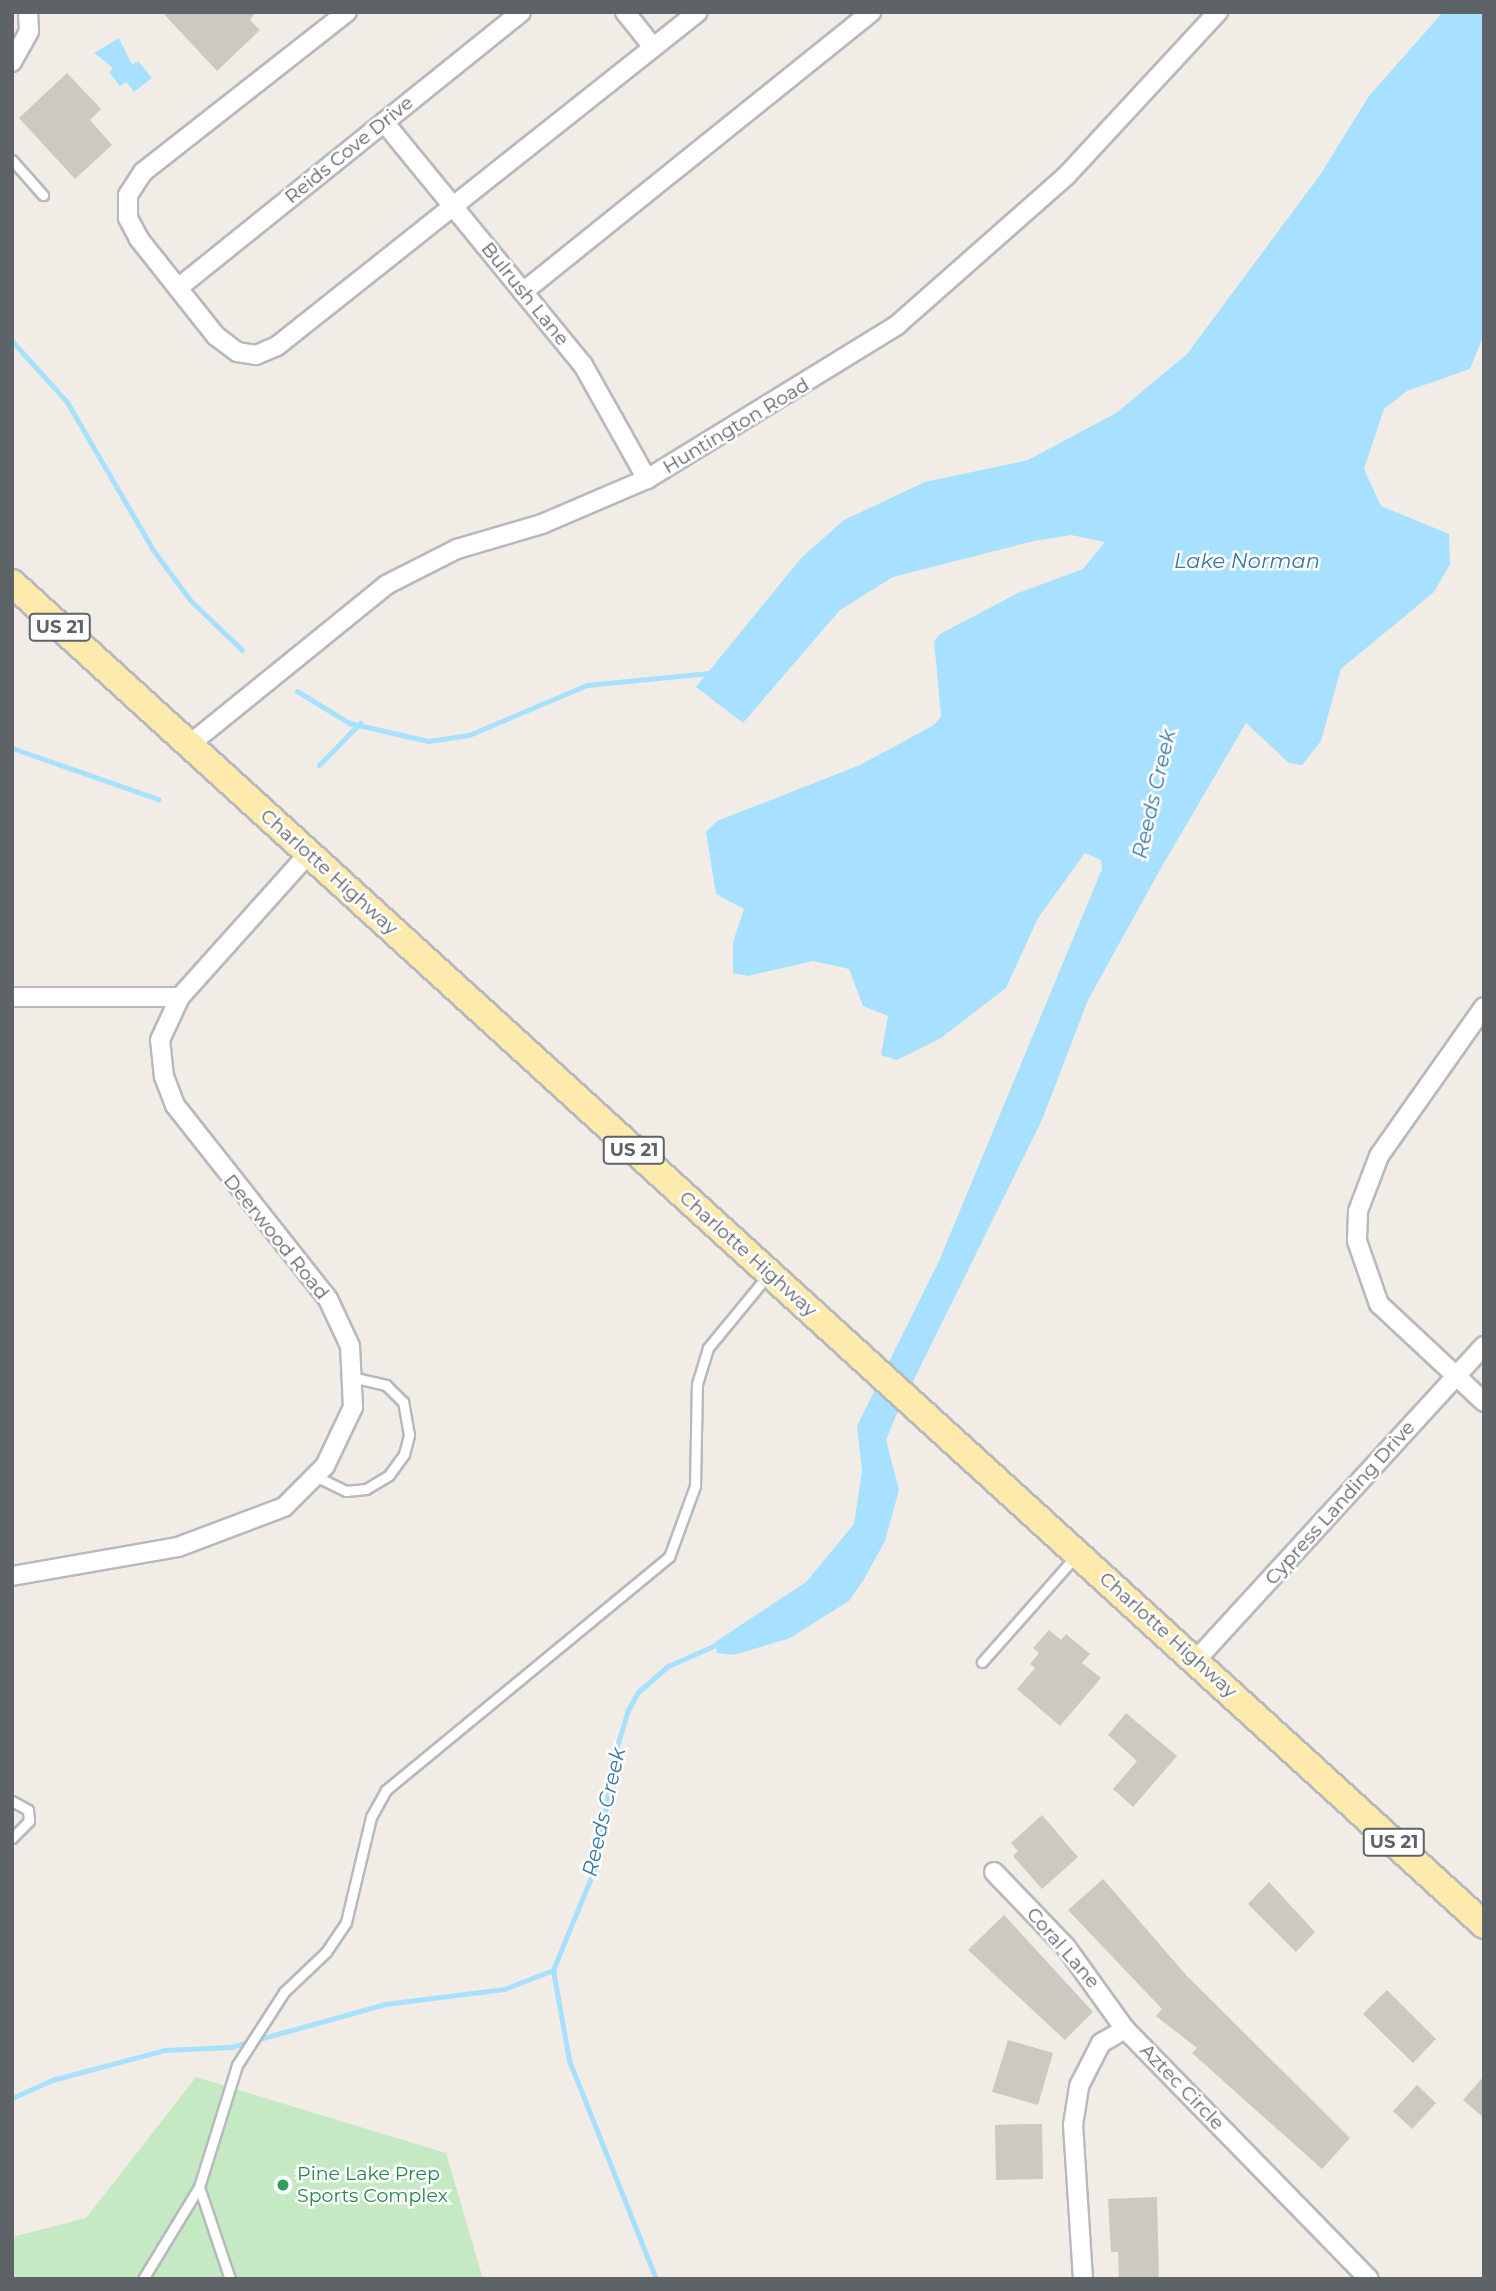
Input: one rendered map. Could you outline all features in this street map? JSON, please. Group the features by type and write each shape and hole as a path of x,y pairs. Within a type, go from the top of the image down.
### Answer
{"main road":[{"name":"Charlotte Highway","path":"12,583 1484,1925"}],"street":[{"path":"12,62 29,31 28,12"},
{"path":"347,12 144,172 128,195 128,219 139,239 216,336 237,352 256,355 276,346 698,12"},
{"name":"Reids Cove Drive","path":"178,288 522,12"},
{"path":"625,12 653,47"},
{"path":"523,292 871,12"},
{"name":"Huntington Road","path":"190,744 386,584 457,549 542,524 647,479 897,325 1066,176 1218,12"},
{"name":"Bulrush Lane","path":"384,122 583,365 647,479"},
{"name":"Deerwood Road","path":"12,1576 178,1547 284,1507 315,1476 354,1406 350,1346 328,1299 176,1105 164,1077 160,1040 180,997 309,853"},
{"path":"12,996 180,997"},
{"path":"1484,1007 1379,1156 1358,1211 1363,1271 1379,1304 1484,1402"},
{"name":"Cypress Landing Drive","path":"1196,1660 1484,1346"},
{"name":"Coral Lane","path":"994,1872 1066,1947 1125,2029"},
{"name":"Aztec Circle","path":"1083,2279 1073,2125 1079,2086 1101,2043 1125,2029 1369,2279"}],"lane":[{"path":"12,160 43,195"},
{"path":"143,2279 199,2187 237,2065 284,1992 326,1952 346,1922 371,1817 386,1790 669,1557 695,1486 697,1384 708,1348 769,1273"},
{"path":"315,1476 346,1491 366,1489 389,1475 404,1454 410,1435 402,1402 386,1385 352,1377"},
{"path":"982,1662 1078,1553"},
{"path":"12,1801 28,1810 29,1821 12,1838"},
{"path":"199,2187 230,2279"}],"green space":[{"name":"Pine Lake Prep Sports Complex","path":"196,2077 446,2153 483,2279 12,2279 12,2237 86,2218"}],"water":[{"name":"Lake Norman","path":"1443,12 1484,12 1484,334 1470,369 1407,391 1384,409 1364,469 1381,506 1449,534 1450,564 1434,592 1341,669 1321,741 1302,765 1289,763 1246,723 1161,868 1088,1000 1042,1120 895,1418 886,1440 899,1490 885,1541 864,1579 849,1601 790,1638 734,1655 717,1653 715,1642 806,1582 854,1524 862,1471 857,1426 939,1261 1102,869 1101,860 1085,853 1038,918 1006,988 941,1038 897,1060 881,1055 888,1016 863,1006 849,969 813,961 748,976 733,973 733,942 744,909 716,894 706,832 717,821 860,765 934,725 941,716 934,641 940,634 1018,593 1083,569 1105,542 1071,535 1034,541 893,577 840,610 743,723 696,687 802,557 844,520 925,482 1028,460 1116,413 1187,354 1320,175 1369,96"},
{"path":"119,38 132,65 138,61 152,78 134,92 126,82 120,86 109,72 113,68 94,53"}],"building":[{"path":"162,12 255,12 250,20 260,30 217,71"},
{"path":"67,73 101,109 90,120 112,145 75,179 19,118"},
{"path":"1049,1630 1061,1640 1066,1634 1090,1654 1082,1663 1101,1678 1060,1726 1017,1689 1035,1668 1030,1664 1039,1653 1033,1648"},
{"path":"1126,1713 1177,1756 1133,1807 1113,1789 1137,1761 1108,1735"},
{"path":"1042,1815 1078,1857 1042,1889 1013,1856 1018,1851 1011,1843"},
{"path":"1103,1879 1187,1976 1350,2138 1322,2169 1192,2053 1197,2048 1156,2016 1162,2009 1068,1910"},
{"path":"1269,1882 1315,1932 1296,1952 1248,1904"},
{"path":"1004,1915 1093,2012 1065,2040 968,1950"},
{"path":"1387,1990 1436,2039 1413,2063 1363,2014"},
{"path":"1008,2040 1053,2053 1038,2105 992,2092"},
{"path":"1484,2076 1484,2118 1463,2100"},
{"path":"1417,2085 1436,2103 1412,2129 1393,2111"},
{"path":"1042,2124 1043,2179 996,2180 995,2125"},
{"path":"1157,2197 1159,2279 1119,2279 1118,2252 1111,2252 1108,2199"}],"waterway":[{"path":"12,341 67,402 153,550 190,600 242,650"},
{"path":"297,691 349,723 428,741 469,735 587,685 709,673"},
{"path":"319,765 360,723"},
{"path":"12,748 158,799"},
{"name":"Reeds Creek","path":"656,2279 569,2060 553,1970 596,1865 614,1756 628,1710 638,1692 668,1666 718,1644"},
{"path":"12,2098 52,2080 165,2050 231,2047 385,2004 504,1989 553,1970"}],"place":[{"name":"Pine Lake Prep Sports Complex","path":"283,2185"}]}
